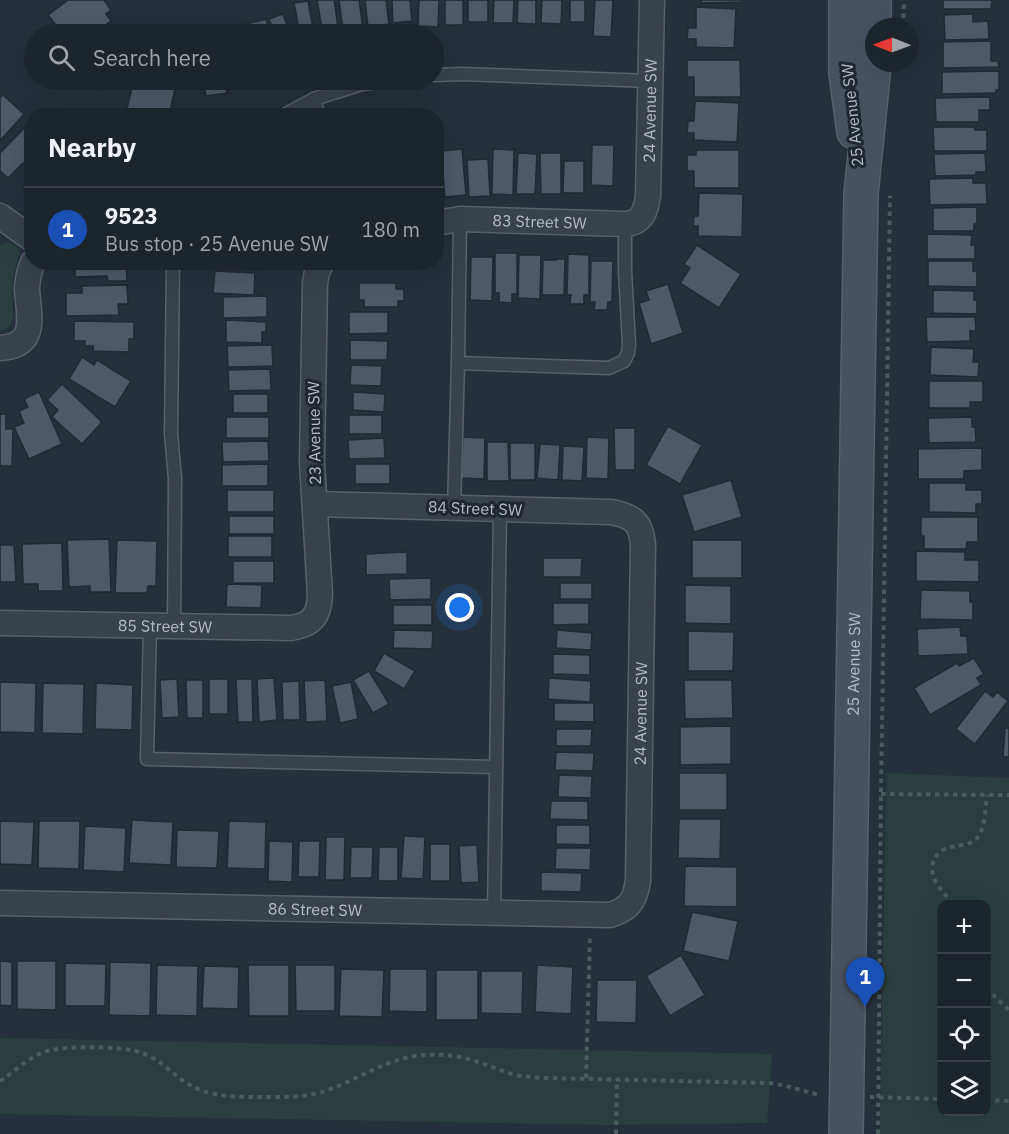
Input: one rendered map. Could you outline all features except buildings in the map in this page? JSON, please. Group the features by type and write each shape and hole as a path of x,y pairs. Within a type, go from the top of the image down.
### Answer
{"main road":[{"name":"25 Avenue SW","path":"846,0 846,73 876,192"},
{"path":"874,0 874,18"},
{"name":"25 Avenue SW","path":"846,1134 876,192 874,72"}],"street":[{"name":"24 Avenue SW","path":"632,222 644,214 648,196 652,0"},
{"path":"0,216 24,233"},
{"name":"83 Street SW","path":"444,222 460,219 632,222"},
{"path":"0,348 18,344 29,330 27,289 30,270"},
{"name":"23 Avenue SW","path":"318,270 315,283 312,438 320,605"},
{"name":"84 Street SW","path":"315,504 610,512 627,515 634,520"},
{"name":"24 Avenue SW","path":"628,905 634,900 638,881 643,545 642,535 634,520"},
{"name":"85 Street SW","path":"0,623 291,628 303,627 311,621 320,605"},
{"name":"86 Street SW","path":"0,903 610,915 628,905"}],"lane":[{"path":"444,75 650,81"},
{"path":"297,108 314,99 343,90"},
{"path":"314,99 317,108"},
{"path":"454,508 460,219"},
{"path":"458,363 609,368 624,361 629,345 625,270 632,222"},
{"path":"173,270 171,434 175,478 174,626"},
{"path":"494,912 500,509"},
{"path":"150,626 147,759 496,767"}],"path":[{"path":"903,18 904,0"},
{"path":"876,192 881,794 878,1134"},
{"path":"881,794 1009,795"},
{"path":"950,900 935,881 933,861 942,850 975,840 982,828 987,795"},
{"path":"586,1078 590,931"},
{"path":"991,992 1009,1010"},
{"path":"0,1081 37,1055 75,1047 126,1049 141,1052 155,1059 185,1083 199,1090 232,1096 310,1095 399,1059 427,1054 456,1056 515,1075 776,1083 811,1093 828,1095"},
{"path":"616,1134 617,1079"},
{"path":"869,1097 937,1099"},
{"path":"991,1100 1009,1101"}],"shaded area":[{"path":"5,242 14,245 20,251 12,280 13,319 8,328 0,331 0,247"},
{"path":"886,773 1009,778 1009,1134 880,1134"},
{"path":"0,1038 772,1054 767,1123 606,1125 0,1114"}],"place":[{"name":"9523","path":"865,1007"}]}
